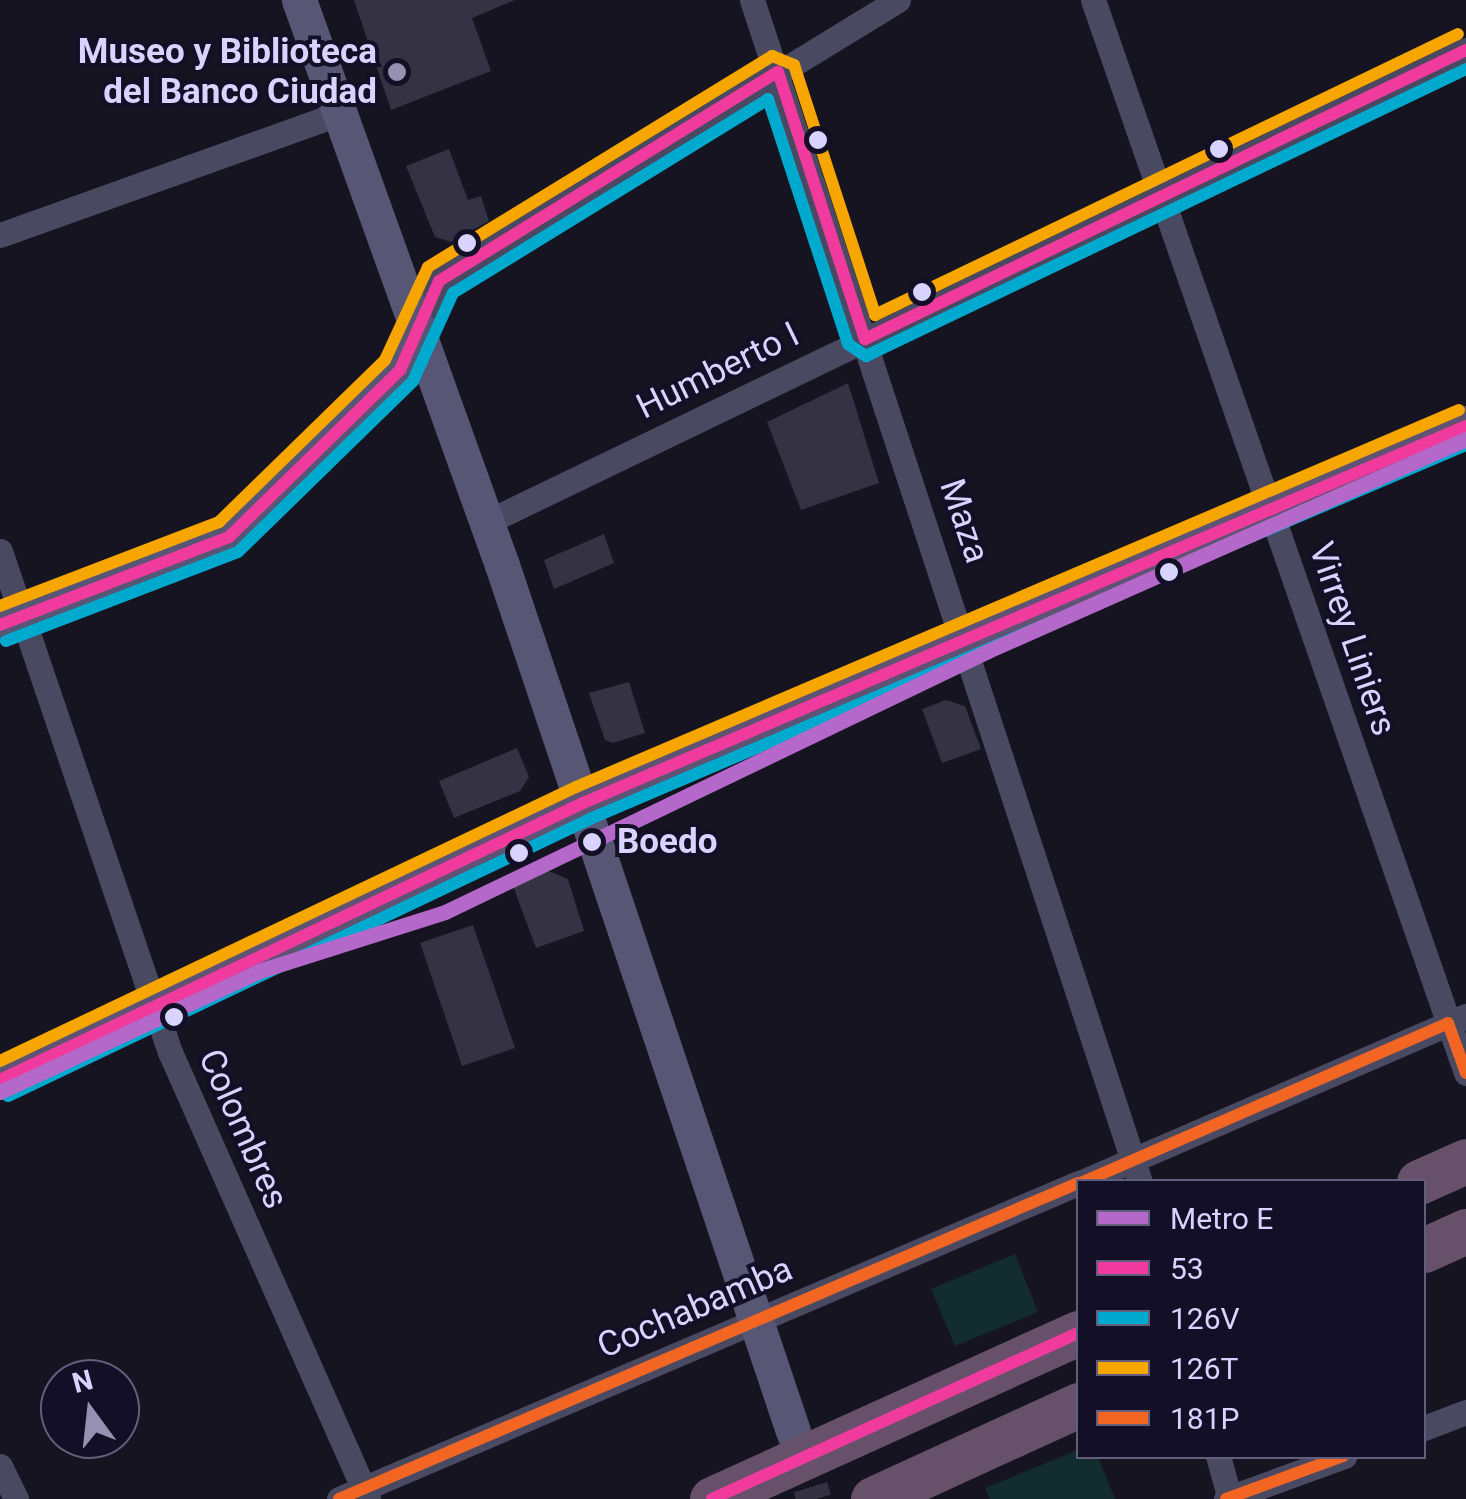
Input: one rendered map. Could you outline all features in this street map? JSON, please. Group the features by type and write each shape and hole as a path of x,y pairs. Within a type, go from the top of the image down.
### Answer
{"highway":[{"path":"1426,1179 1466,1161"},
{"path":"1426,1249 1466,1232"},
{"path":"712,1499 1076,1334"},
{"path":"873,1499 1076,1406"}],"main road":[{"path":"299,0 487,522 793,1431"},
{"path":"11,621 229,538 400,370 418,328"},
{"path":"0,1080 583,803 1466,426"}],"street":[{"name":"Maza","path":"752,0 968,640 1137,1171"},
{"path":"418,328 439,281 898,0"},
{"name":"Virrey Liniers","path":"1093,0 1271,510 1457,1020 1466,1074"},
{"name":"Humberto I","path":"487,522 1466,50"},
{"path":"0,236 340,113"},
{"name":"Colombres","path":"0,550 11,621 154,1006 366,1494"},
{"name":"Cochabamba","path":"1096,1179 1137,1171 1457,1020"},
{"name":"Cochabamba","path":"339,1499 366,1494 758,1318 1076,1184"},
{"path":"1426,1427 1466,1412"},
{"path":"1219,1459 1229,1499 1336,1459"},
{"path":"0,1466 16,1499"}],"green space":[{"path":"1015,1254 1038,1312 955,1346 931,1289"},
{"path":"1076,1451 1076,1459 1099,1459 1115,1499 990,1499 985,1488"}],"building":[{"path":"354,0 515,0 472,18 491,71 391,110"},
{"path":"449,149 468,200 481,196 489,221 451,242 435,237 406,166"},
{"path":"848,383 879,483 801,510 767,422"},
{"path":"604,534 614,563 554,589 544,560"},
{"path":"629,682 645,733 613,743 605,740 589,693"},
{"path":"946,700 965,706 981,749 942,763 922,709"},
{"path":"517,748 529,777 520,791 454,818 439,781"},
{"path":"546,870 568,879 584,931 536,948 513,886"},
{"path":"473,925 515,1048 462,1066 420,943"}],"tunnel":[{"path":"795,1436 814,1499"}],"metro line":[{"name":"E","path":"0,1092 259,971 445,912 988,651 1466,439"}],"transit line":[{"name":"126T","path":"0,606 219,522 385,360 428,267 772,56 794,65 875,315 1458,34"},
{"name":"53","path":"0,625 229,537 400,370 439,281 778,72 865,339 1466,50"},
{"name":"126V","path":"6,641 238,552 413,381 453,293 768,99 848,344 866,356 1466,69"},
{"name":"126T","path":"0,1061 576,787 1459,410"},
{"name":"53","path":"0,1080 583,803 1466,426"},
{"name":"126V","path":"8,1096 590,819 1466,445"},
{"name":"181P","path":"1090,1179 1448,1023 1466,1073"},
{"name":"181P","path":"339,1499 1076,1184"},
{"name":"53","path":"712,1499 1076,1334"},
{"name":"181P","path":"1226,1499 1335,1459"}],"place":[{"name":"Museo y Biblioteca del Banco Ciudad","path":"397,72"},
{"name":"Boedo","path":"592,842"}]}
